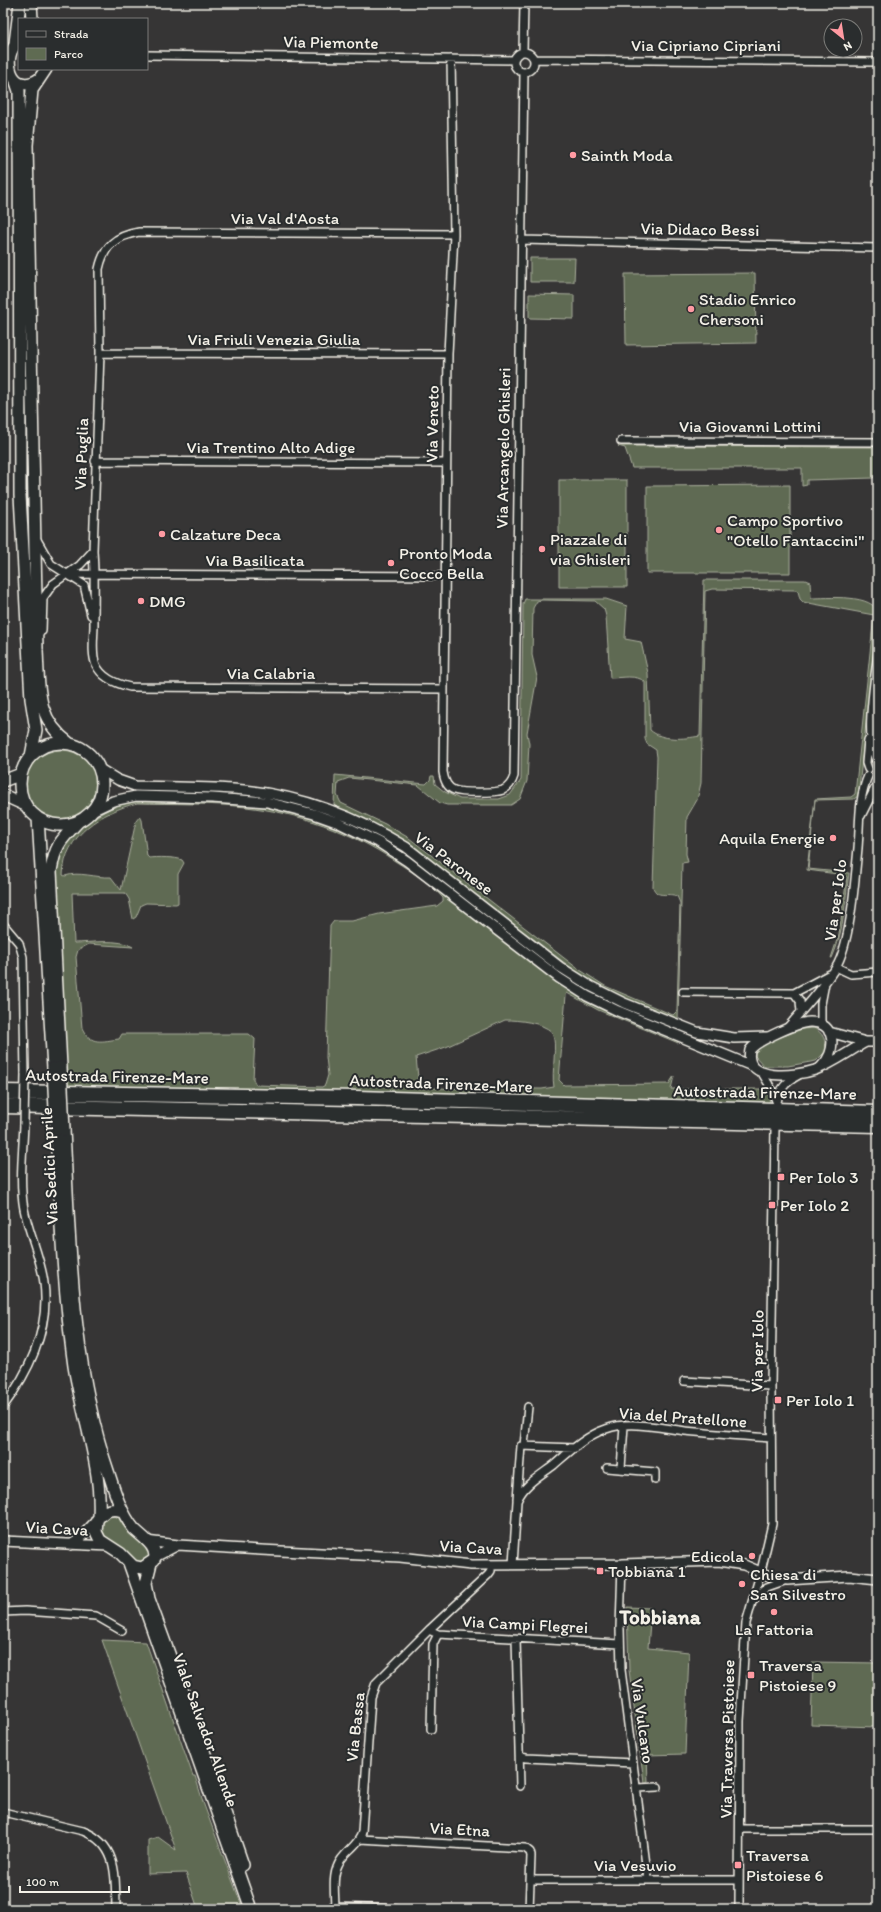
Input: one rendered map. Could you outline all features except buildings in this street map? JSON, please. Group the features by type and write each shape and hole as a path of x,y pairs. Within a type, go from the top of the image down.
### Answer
{"highway":[{"name":"Autostrada Firenze-Mare","path":"3,1092 357,1098 878,1113"},
{"name":"Autostrada Firenze-Mare","path":"3,1106 878,1125"}],"main road":[{"path":"19,18 20,3"},
{"path":"31,3 32,18"},
{"path":"18,30 17,43 4,53 3,65 7,74 16,82 26,84 45,72"},
{"path":"45,72 32,90 27,145 37,650 42,707 50,724 58,735 70,744 88,753 100,769"},
{"path":"16,82 19,92 20,184 20,495 31,699 36,730 31,756 21,774 20,786 25,805"},
{"path":"31,756 45,746 54,743 70,744"},
{"name":"Via Sedici Aprile","path":"100,769 103,782 101,795 92,811 78,822 59,843 53,857 51,871 60,1130 62,1250 68,1321 76,1376 98,1479 98,1536 100,1540 120,1553 129,1563"},
{"path":"3,781 21,774"},
{"path":"3,795 25,805"},
{"name":"Via Sedici Aprile","path":"25,805 38,818 50,824 58,826 78,822"},
{"name":"Via Sedici Aprile","path":"38,818 57,1067"},
{"name":"Via Sedici Aprile","path":"60,1130 78,1332 94,1424 122,1511 135,1529 152,1547 153,1560"},
{"path":"98,1519 110,1510 115,1509 122,1511"},
{"path":"129,1563 139,1569 153,1560"},
{"name":"Viale Salvador Allende","path":"153,1560 146,1583 149,1600 195,1725 259,1909"},
{"name":"Viale Salvador Allende","path":"129,1563 251,1909"}],"street":[{"path":"524,3 524,51"},
{"path":"524,51 530,53 534,59 532,68 524,72 516,68 514,60 517,54 524,51"},
{"name":"Via Piemonte","path":"148,55 514,60"},
{"name":"Via Veneto","path":"450,787 444,779 443,772 443,689 448,354 454,234 451,59"},
{"name":"Via Cipriano Cipriani","path":"534,59 878,62"},
{"name":"Via Arcangelo Ghisleri","path":"450,787 461,791 499,791 510,786 514,776 524,72"},
{"name":"Via Val d'Aosta","path":"116,240 126,235 139,232 454,234"},
{"name":"Via Puglia","path":"102,674 96,664 94,650 95,575 93,552 95,461 100,353 99,269 107,248 116,240"},
{"name":"Via Didaco Bessi","path":"521,240 878,248"},
{"name":"Via Friuli Venezia Giulia","path":"100,353 448,354"},
{"name":"Via Giovanni Lottini","path":"621,441 878,442"},
{"name":"Via Trentino Alto Adige","path":"95,461 446,463"},
{"path":"34,532 51,564 84,585 94,625"},
{"path":"37,650 42,637 43,598 52,584 80,564 93,552"},
{"name":"Via Basilicata","path":"65,574 445,576"},
{"name":"Via per Iolo","path":"878,652 871,726 871,748 878,765"},
{"name":"Via Calabria","path":"102,674 118,685 130,687 443,689"},
{"name":"Via per Iolo","path":"786,1030 825,983 835,969 841,956 846,938 861,816 860,805 868,773 866,763 867,744 871,726"},
{"path":"878,765 872,766 868,773 871,780 878,781"},
{"name":"Via Paronese","path":"100,769 118,780 136,786 253,791 294,798 343,814 406,847 560,967 590,986 624,1004 697,1032 734,1038 767,1037"},
{"name":"Via per Iolo","path":"861,816 878,781"},
{"name":"Via Paronese","path":"92,811 113,801 136,796 212,798 268,802 314,814 339,823 378,842 407,860 559,978 587,996 618,1011 752,1066 762,1073"},
{"path":"3,924 19,943 24,957 25,1074 22,1177 23,1200 44,1283 44,1301 38,1342 16,1391 3,1407"},
{"path":"683,992 794,993 828,975 835,969 851,974 878,972"},
{"name":"Via per Iolo","path":"821,1025 821,1004 825,983"},
{"path":"794,993 800,1001 801,1012"},
{"path":"752,1066 749,1061 750,1050 756,1043 767,1037 809,1022 821,1025 829,1032 832,1039 832,1052 830,1058 821,1067"},
{"path":"829,1032 866,1042 878,1042"},
{"path":"762,1073 780,1074 804,1072 821,1067 866,1042"},
{"path":"762,1073 777,1102 778,1094 785,1084 804,1072"},
{"name":"Via per Iolo","path":"761,1572 772,1524 771,1386 773,1346 775,1129"},
{"path":"684,1380 771,1386"},
{"path":"513,1565 520,1449 521,1446 524,1445 528,1408"},
{"path":"621,1468 624,1426"},
{"name":"Via del Pratellone","path":"517,1501 519,1496 528,1486 575,1448 598,1432 607,1428 624,1426 771,1438"},
{"path":"524,1445 575,1448"},
{"path":"607,1468 656,1472 655,1480"},
{"path":"71,1545 79,1539 98,1519"},
{"name":"Via Cava","path":"3,1541 109,1546"},
{"name":"Via Cava","path":"146,1541 178,1545 400,1557 471,1565 622,1564 719,1561 744,1565 767,1575 787,1580 849,1576 878,1579"},
{"path":"153,1560 178,1545"},
{"name":"Via Bassa","path":"360,1839 362,1832 372,1690 376,1683 429,1630 488,1575 491,1571 491,1564"},
{"name":"Via Vulcano","path":"622,1564 620,1644 621,1670 648,1880"},
{"name":"Via Traversa Pistoiese","path":"739,1909 741,1707 746,1623 761,1572"},
{"path":"752,1601 767,1587 787,1580"},
{"path":"3,1612 25,1611 96,1616 122,1631"},
{"name":"Via Campi Flegrei","path":"429,1630 438,1634 620,1644"},
{"path":"431,1729 433,1644 438,1634"},
{"path":"516,1639 520,1786"},
{"path":"520,1757 633,1763"},
{"path":"636,1788 658,1787"},
{"path":"3,1812 96,1836 103,1843 112,1862 116,1909"},
{"path":"740,1829 878,1829"},
{"path":"360,1839 338,1865 336,1874 335,1908 396,1909"},
{"name":"Via Etna","path":"360,1839 525,1848 530,1852 531,1856 530,1880"},
{"path":"529,1909 530,1880"},
{"name":"Via Vesuvio","path":"530,1880 740,1880"}],"green space":[{"path":"530,258 575,258 574,282 530,282"},
{"name":"Stadio Enrico Chersoni","path":"755,273 756,343 626,345 625,274"},
{"path":"529,294 574,295 574,319 529,318"},
{"path":"618,446 878,447 878,474 873,478 807,480 807,485 802,486 802,468 632,468 625,448"},
{"path":"559,480 627,480 627,587 559,587"},
{"name":"Campo Sportivo \"Otello Fantaccini\"","path":"790,485 790,573 647,573 647,486"},
{"path":"704,580 805,580 810,582 811,598 849,598 868,603 875,607 878,614 858,796 854,799 815,800 808,869 849,873 842,927 836,948 831,958 839,934 847,877 845,875 807,870 815,799 851,797 855,794 874,615 803,602 800,599 798,591 796,590 712,589 705,591 701,783 697,800 687,817 686,854 688,862 682,863 678,1020 616,994 579,974 406,842 364,818 334,806 335,775 426,784 430,780 431,776 434,776 435,784 445,792 460,799 499,799 510,795 521,780 523,604 525,599 606,599 627,606 625,639 641,642 648,673 650,730 655,734 667,738 687,738 700,736","holes":["542,600 595,601 604,609 606,616 610,678 633,677 645,682 645,739 647,744 656,750 657,757 653,887 657,893 677,896 680,903 677,1011 673,1015 605,986 577,968 409,838 385,824 341,803 337,795 338,782 349,778 418,785 440,803 447,805 511,805 520,799 527,781 529,744 527,733 537,677 532,655 533,608 537,601"]},
{"path":"54,750 68,750 75,752 87,760 95,772 97,786 95,800 87,812 75,820 68,822 54,822 47,820 35,812 27,800 25,793 25,779 27,772 35,760 47,752"},
{"path":"139,801 226,803 269,808 311,818 346,832 379,849 410,869 528,960 586,1000 631,1021 678,1040 678,1043 598,1010 567,993 559,1080 564,1085 669,1084 674,1076 671,1089 761,1089 768,1092 770,1103 68,1087 54,885 57,860 65,844 88,822 112,808","holes":["137,803 205,804 246,807 305,819 342,832 378,850 408,869 433,888 443,898 443,901 437,906 379,914 352,921 334,921 330,926 326,1057 328,1075 325,1085 322,1087 256,1085 253,1079 255,1039 249,1034 122,1034 119,1039 102,1041 93,1040 85,1034 82,1028 76,957 78,950 89,944 133,947 127,944 113,942 74,943 72,893 125,893 129,899 133,919 136,917 141,905 146,903 178,903 178,874 184,863 182,860 175,858 149,858 147,856 142,820 140,816 136,821 121,890 111,877 99,877 82,874 63,875 65,861 70,848 87,827 111,812","505,1020 523,1021 536,1024 552,1032 554,1037 554,1087 542,1089 419,1088 416,1057 446,1047"]},
{"path":"814,1028 822,1035 825,1040 826,1047 826,1051 816,1061 788,1066 764,1066 755,1056 755,1050 760,1045 802,1029"},
{"path":"112,1516 121,1518 131,1534 148,1551 150,1557 143,1562 137,1562 114,1546 103,1532 101,1526 104,1520"},
{"path":"627,1607 651,1608 648,1648 689,1652 685,1754 647,1755 648,1782 644,1782 629,1670"},
{"path":"102,1640 146,1642 193,1776 195,1776 204,1805 243,1909 198,1909 186,1873 148,1874 148,1840 158,1837 176,1850"},
{"path":"813,1662 878,1663 878,1727 811,1725"}],"place":[{"name":"Sainth Moda","path":"573,155"},
{"name":"Stadio Enrico Chersoni","path":"691,309"},
{"name":"Campo Sportivo \"Otello Fantaccini\"","path":"719,530"},
{"name":"Calzature Deca","path":"162,534"},
{"name":"Piazzale di via Ghisleri","path":"542,549"},
{"name":"Pronto Moda Cocco Bella","path":"391,563"},
{"name":"DMG","path":"141,601"},
{"name":"Aquila Energie","path":"833,838"},
{"name":"Per Iolo 3","path":"781,1177"},
{"name":"Per Iolo 2","path":"772,1205"},
{"name":"Per Iolo 1","path":"778,1400"},
{"name":"Edicola","path":"752,1556"},
{"name":"Tobbiana 1","path":"600,1571"},
{"name":"Chiesa di San Silvestro","path":"742,1584"},
{"name":"La Fattoria","path":"774,1612"},
{"name":"Traversa Pistoiese 9","path":"751,1675"},
{"name":"Traversa Pistoiese 6","path":"738,1865"}],"district":[{"name":"Tobbiana","path":"660,1616"}]}
